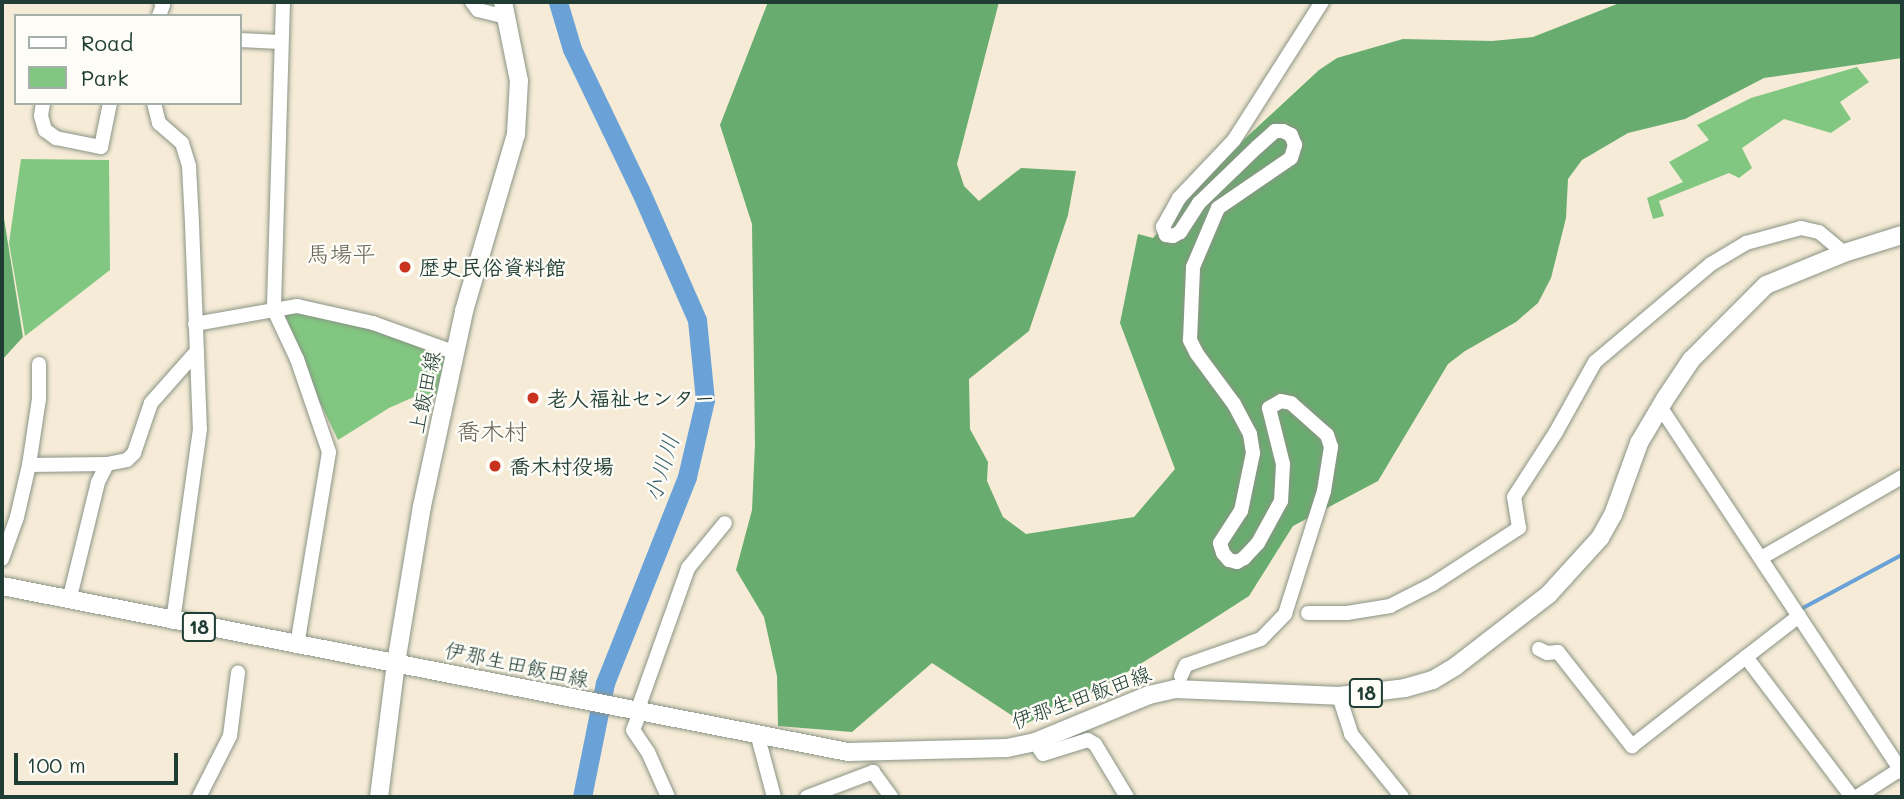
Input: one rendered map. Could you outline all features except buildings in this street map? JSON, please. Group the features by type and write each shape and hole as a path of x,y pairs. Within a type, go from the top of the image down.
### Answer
{"main road":[{"name":"上飯田線","path":"379,797 396,663 422,506 479,254 516,134 519,81 505,9"},
{"name":"伊那生田飯田線","path":"2,586 173,622 637,709 758,737 848,752 979,750 1034,742 1149,695 1175,689 1339,696 1405,688 1433,680 1456,667 1549,594 1600,538 1613,515 1639,443 1691,360 1766,285 1844,253 1902,235"}],"street":[{"path":"283,2 274,310 297,359 329,452 297,646"},
{"path":"472,2 478,10 505,9"},
{"path":"1181,676 1186,665 1261,639 1285,614 1324,491 1331,447 1328,435 1291,403 1281,401 1269,408 1283,464 1281,500 1258,543 1244,558 1237,562 1229,560 1223,554 1220,543 1241,511 1253,453 1250,434 1234,404 1197,355 1190,340 1193,267 1218,208 1291,159 1295,145 1291,135 1275,131 1257,146 1199,203 1180,232 1173,236 1166,234 1163,228 1179,198 1234,140 1322,2"},
{"path":"242,40 280,42"},
{"path":"43,105 41,116 45,130 56,138 101,147 110,105"},
{"path":"154,105 159,123 181,143 189,166 197,351 198,453 173,622"},
{"path":"1308,613 1347,613 1390,606 1433,584 1519,528 1514,497 1556,432 1595,362 1711,264 1746,243 1801,228 1819,233 1844,253"},
{"path":"195,324 297,306 373,323 456,353"},
{"path":"29,465 107,464 127,460 134,453 150,403 197,351"},
{"path":"2,559 17,517 29,465 39,399 39,364"},
{"path":"1661,408 1902,770 1855,797 1746,657"},
{"path":"69,601 98,482 107,464"},
{"path":"1761,558 1902,477"},
{"path":"668,797 648,752 633,730 637,709 688,568 726,523"},
{"path":"1539,649 1548,653 1558,652 1632,746 1799,616"},
{"path":"199,797 230,736 238,673"},
{"path":"1339,696 1351,734 1402,797"},
{"path":"758,737 774,797"},
{"path":"1034,742 1042,754 1088,740 1095,744 1127,797"},
{"path":"807,797 873,772 891,797"}],"green space":[{"path":"768,2 999,2 957,164 964,186 979,201 1021,168 1076,171 1068,215 1029,331 969,379 970,429 988,462 987,481 1003,517 1026,534 1134,517 1175,469 1120,323 1138,234 1153,238 1236,147 1319,70 1337,58 1403,39 1492,41 1533,37 1622,2 1902,2 1902,58 1764,78 1685,119 1628,133 1582,160 1568,179 1566,218 1551,278 1538,303 1516,322 1465,351 1448,364 1378,481 1293,526 1249,596 1207,623 1101,688 1025,724 932,663 852,732 778,726 777,676 764,617 736,570 752,510 755,444 752,224 720,125"},
{"path":"1857,67 1869,82 1840,102 1851,119 1831,133 1784,119 1742,148 1752,168 1739,178 1729,173 1659,201 1664,216 1653,219 1647,198 1683,182 1669,162 1709,140 1697,125 1751,98"},
{"path":"21,159 109,160 110,270 25,336 9,243"},
{"path":"2,206 23,337 2,360"},
{"path":"299,307 456,353 442,394 416,396 389,408 338,440 277,312"}],"waterway":[{"name":"小川川","path":"558,2 572,49 640,190 697,320 705,400 687,477 605,683 582,797"},
{"path":"1803,608 1902,555"}],"place":[{"name":"歴史民俗資料館","path":"405,267"},
{"name":"老人福祉センター","path":"533,398"},
{"name":"喬木村役場","path":"495,466"}],"district":[{"name":"馬場平","path":"341,253"},
{"name":"喬木村","path":"492,431"}]}
